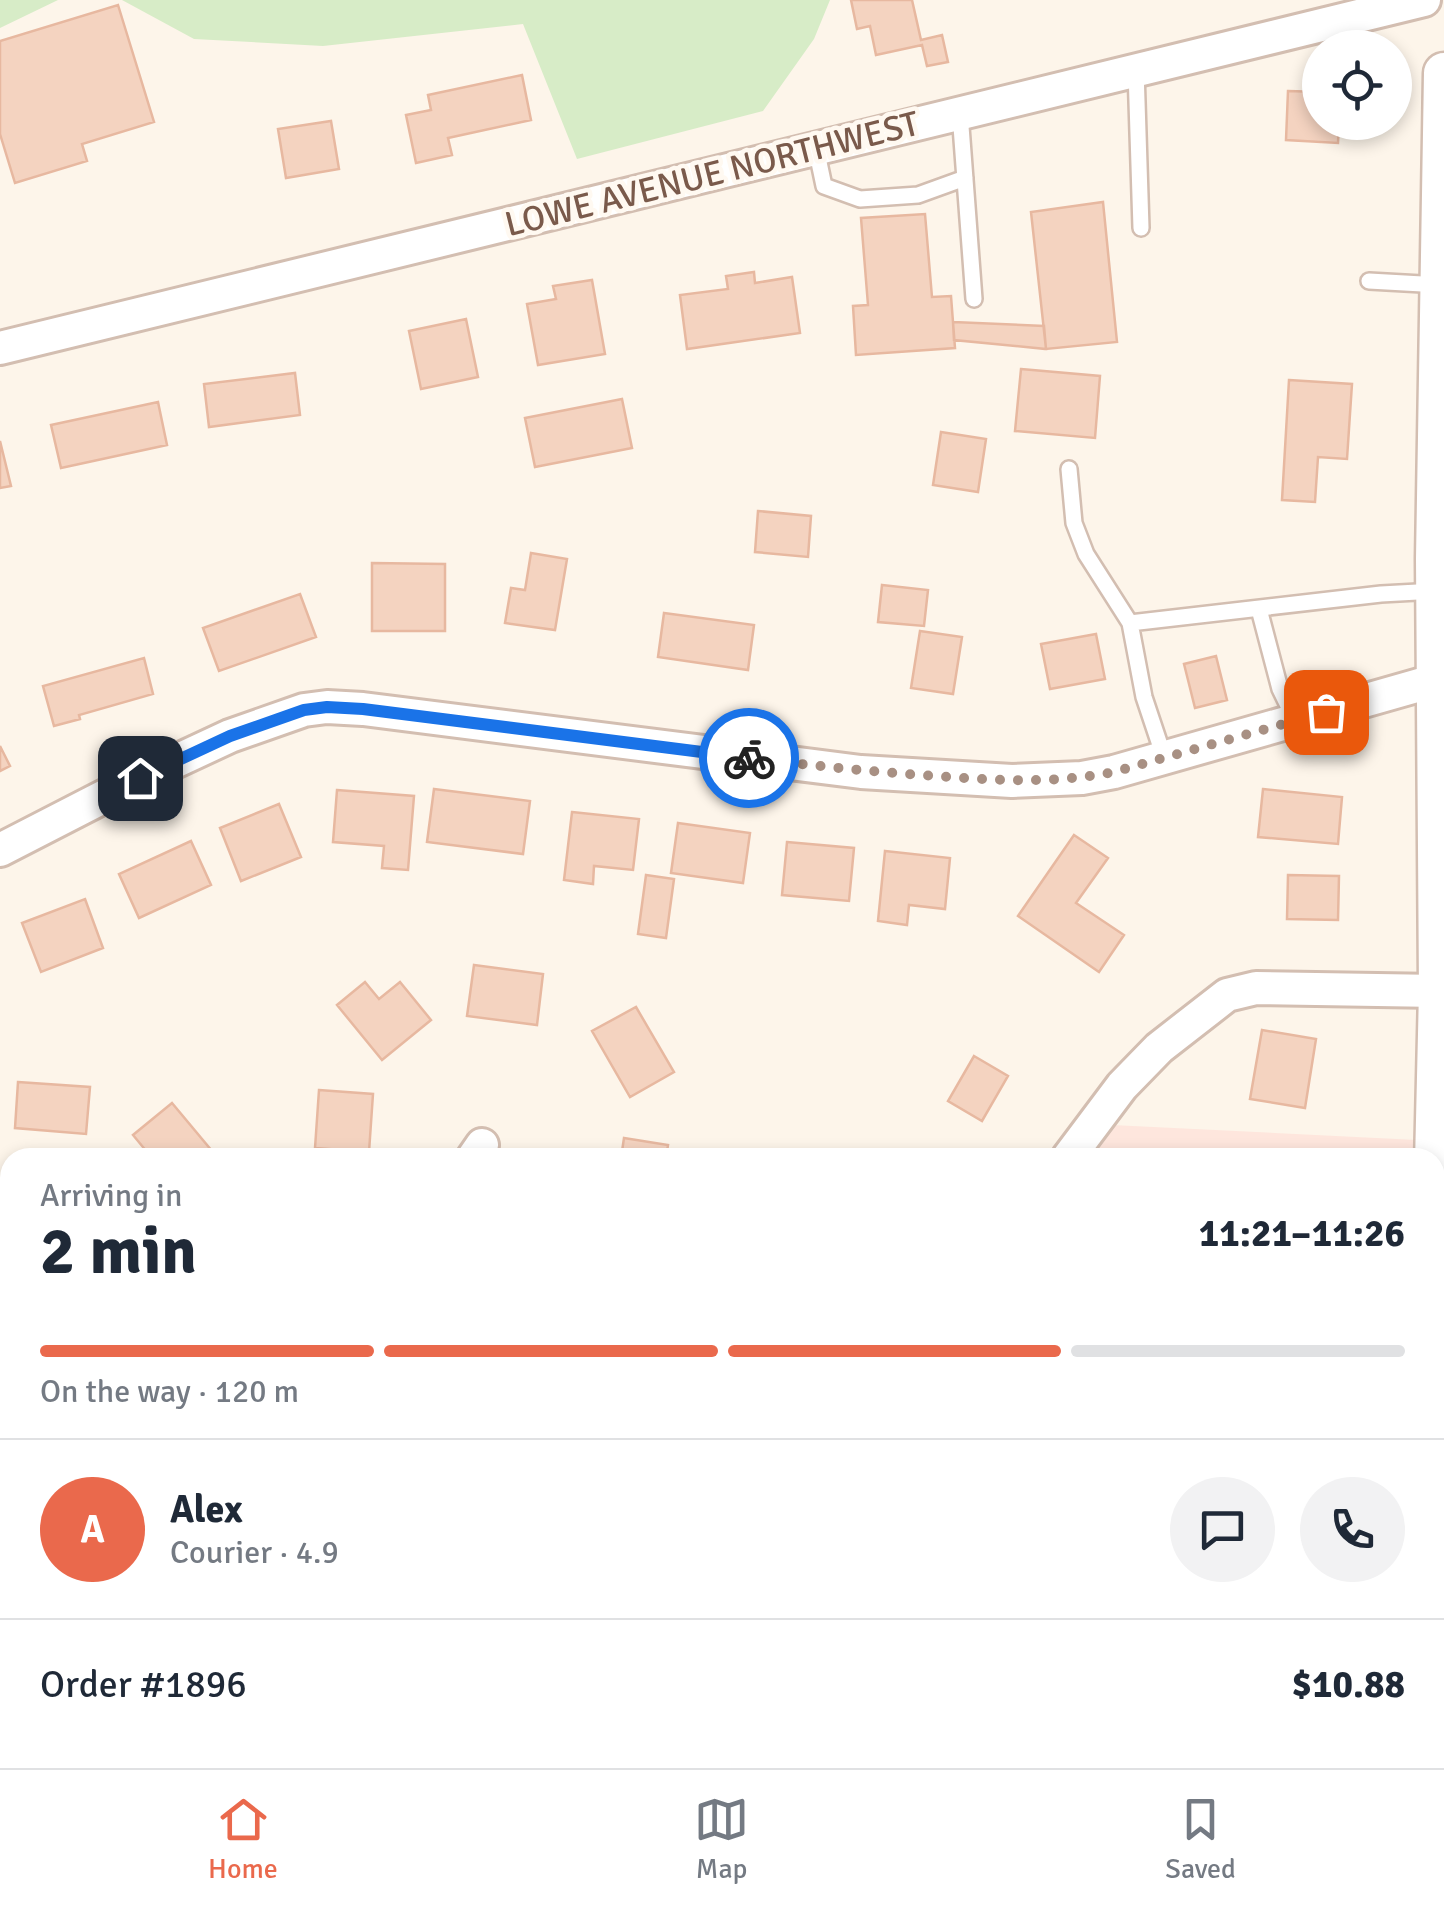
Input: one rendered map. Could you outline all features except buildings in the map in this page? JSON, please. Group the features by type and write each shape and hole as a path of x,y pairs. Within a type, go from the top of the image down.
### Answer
{"street":[{"name":"LOWE AVENUE NORTHWEST","path":"0,348 1424,0"},
{"path":"1436,1144 1441,802 1436,591 1444,73"},
{"path":"0,850 230,736 304,710 327,707 880,773 1012,781 1082,778 1436,680"},
{"path":"1076,1148 1122,1086 1159,1048 1227,995 1256,988 1439,991"}],"lane":[{"path":"1136,70 1141,228"},
{"path":"960,113 974,299"},
{"path":"816,148 824,186 860,199 918,195 965,178"},
{"path":"1369,281 1440,285"},
{"path":"1069,469 1074,523 1086,554 1130,623 1144,697 1164,758"},
{"path":"1130,623 1436,591"},
{"path":"1260,609 1280,689 1295,720"}],"shaded area":[{"path":"1112,1125 1417,1140 1417,1148 1095,1148"}],"green space":[{"path":"0,0 58,0 0,28"},
{"path":"122,0 830,0 814,39 763,111 577,159 523,24 323,46 194,39"}],"way so far":[{"path":"749,758 861,772 1012,781 1082,778 1326,712"}],"route":[{"path":"140,778 230,736 304,710 327,707 749,758"}]}
